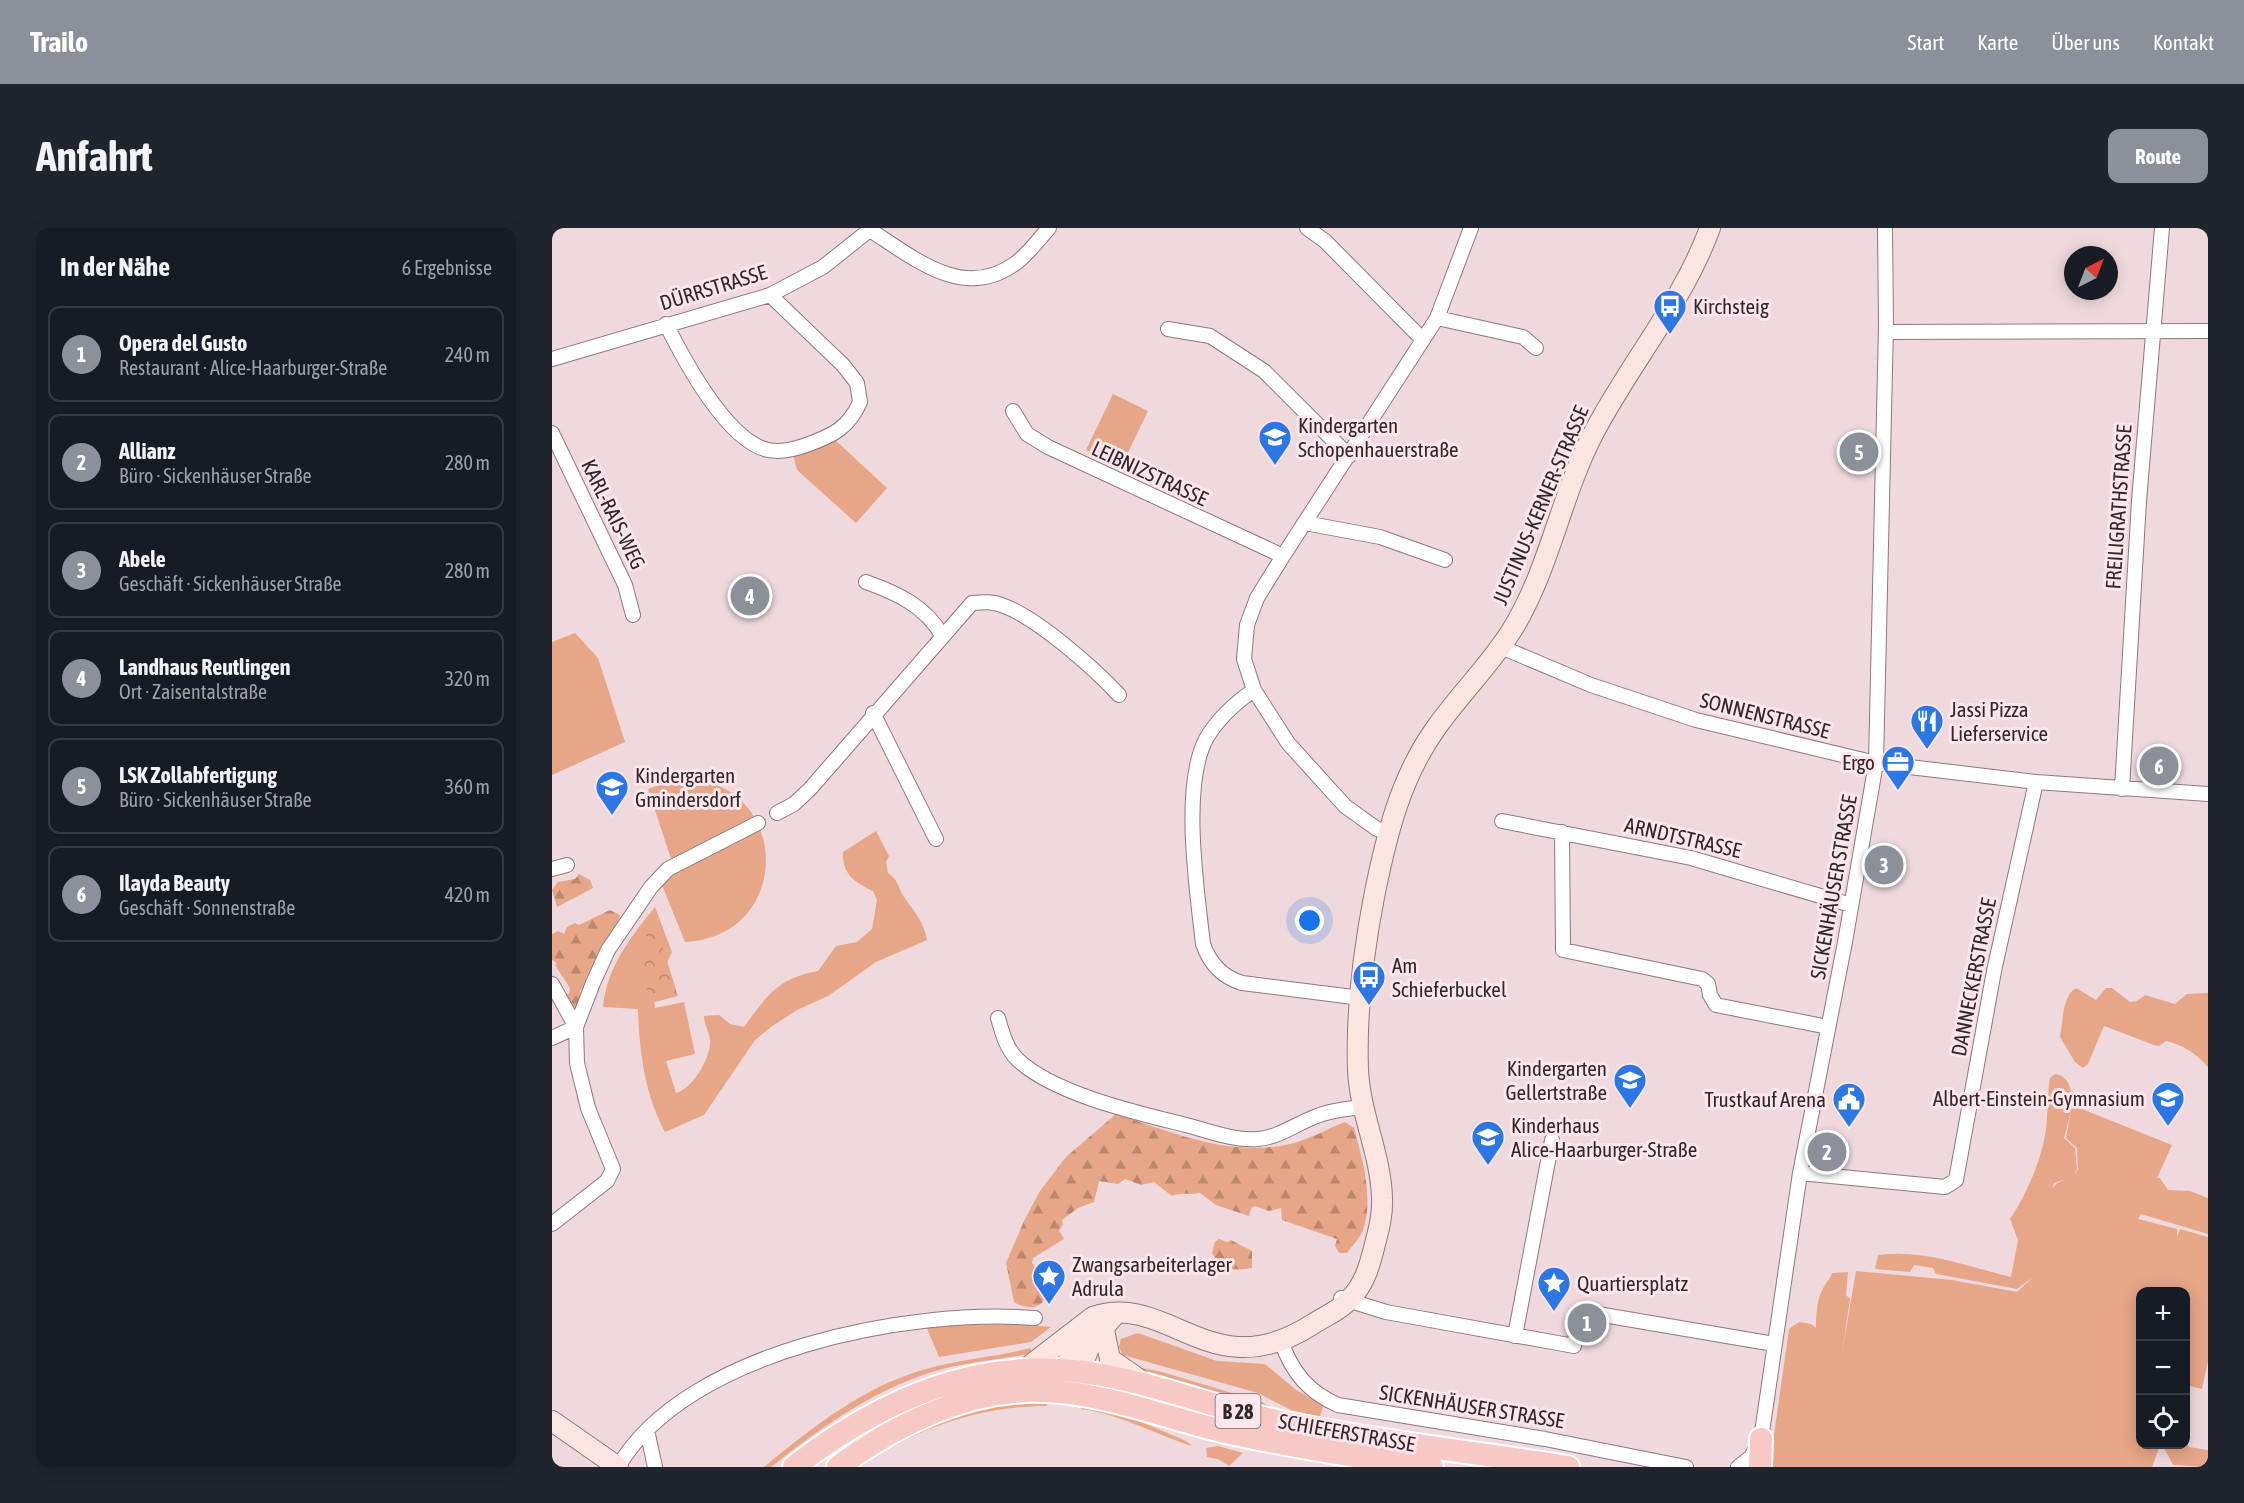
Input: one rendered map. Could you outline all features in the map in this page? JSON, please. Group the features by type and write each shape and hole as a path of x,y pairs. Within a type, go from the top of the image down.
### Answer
{"main road":[{"name":"SCHIEFERSTRASSE","path":"794,1467 844,1431 908,1397 984,1373 1024,1370 1078,1373 1148,1386 1244,1413 1329,1431 1568,1467"},
{"name":"SCHIEFERSTRASSE","path":"838,1467 891,1433 939,1410 966,1401 1014,1392 1052,1392 1101,1400 1263,1440 1432,1467"},
{"path":"1760,1467 1761,1439"}],"street":[{"path":"871,229 932,269 967,280 985,279 1014,265 1049,228"},
{"path":"1307,228 1325,241 1423,340"},
{"path":"1388,833 1377,829 1345,806 1288,743 1254,690 1244,659 1247,625 1257,598 1437,318 1471,228"},
{"name":"JUSTINUS-KERNER-STRASSE","path":"1024,1370 1060,1340 1093,1317 1104,1313 1140,1316 1221,1346 1257,1347 1281,1341 1317,1321 1343,1299 1373,1251 1383,1200 1381,1182 1362,1107 1358,1061 1360,998 1371,915 1388,833 1403,788 1427,741 1501,647 1534,588 1571,485 1592,437 1622,383 1684,289 1710,228"},
{"name":"SICKENHÄUSER STRASSE","path":"1738,1467 1751,1457 1761,1439 1800,1173 1876,763 1886,332 1885,228"},
{"name":"FREILIGRATHSTRASSE","path":"2122,789 2162,228"},
{"name":"DÜRRSTRASSE","path":"552,358 770,295 823,267 871,229"},
{"path":"666,324 728,424 748,441 768,450 792,450 831,436 844,428 860,402 856,383 843,365 770,295"},
{"path":"1437,318 1523,337 1536,348"},
{"path":"1168,329 1210,336 1264,371 1349,456"},
{"path":"1886,332 2208,332"},
{"name":"LEIBNIZSTRASSE","path":"1013,411 1027,434 1048,447 1283,556"},
{"name":"KARL-RAIS-WEG","path":"552,433 625,585 633,615"},
{"path":"1305,523 1380,537 1445,560"},
{"path":"867,582 902,595 934,621 942,635"},
{"path":"777,813 804,795 873,712 972,603 989,602 1005,606 1030,621 1081,660 1119,695"},
{"name":"SONNENSTRASSE","path":"1501,647 1591,685 1696,720 1876,763 2036,782 2208,794"},
{"path":"1254,690 1237,702 1218,721 1206,740 1198,762 1192,839 1203,944 1208,957 1229,979 1242,983 1360,998"},
{"path":"873,712 936,839"},
{"name":"DANNECKERSTRASSE","path":"1800,1173 1946,1187 1956,1180 1994,971 2036,782"},
{"name":"ARNDTSTRASSE","path":"1502,821 1691,858 1851,905"},
{"path":"552,1224 607,1181 613,1169 581,1087 577,1063 576,1027 608,950 651,887 677,862 758,823"},
{"path":"1562,832 1563,950 1702,979 1708,984 1710,995 1716,1005 1828,1027"},
{"path":"552,869 567,865"},
{"path":"552,984 576,1027"},
{"path":"998,1018 1004,1039 1017,1058 1036,1073 1087,1096 1129,1110 1231,1137 1258,1139 1284,1132 1317,1115 1362,1107"},
{"path":"552,1038 576,1027"},
{"path":"1515,1336 1552,1140"},
{"path":"1343,1299 1454,1325 1574,1346 1580,1311 1774,1344"},
{"path":"1052,1392 1078,1373 1088,1356 1092,1343 1116,1313"},
{"path":"552,1421 618,1467 630,1448 648,1430 684,1401 718,1381 757,1363 806,1345 910,1322 966,1317 1035,1318"},
{"path":"1104,1330 1110,1359 1135,1374 1148,1386"},
{"path":"1074,1332 1070,1354 1078,1373 1101,1400"},
{"name":"SICKENHÄUSER STRASSE","path":"1281,1341 1288,1360 1303,1382 1322,1398 1338,1405 1545,1439 1686,1467"},
{"path":"648,1430 655,1467"}],"green space":[{"path":"1113,394 1148,411 1121,467 1086,450"},
{"path":"832,437 887,488 856,523 797,470 792,451"},
{"path":"575,633 598,658 625,742 552,775 552,642"},
{"path":"693,780 725,789 748,808 762,833 766,862 761,890 745,915 720,934 685,942 662,885 673,865 648,789 666,782"},
{"path":"876,831 889,856 886,862 888,873 918,917 927,940 876,962 828,996 797,1010 771,1027 755,1040 704,1115 665,1132 652,1103 644,1072 638,1009 603,1007 609,979 621,954 637,930 655,907 672,952 653,991 655,1008 684,1002 695,1054 666,1061 676,1093 694,1080 707,1058 710,1040 704,1016 719,1015 730,1024 744,1027 767,997 784,983 818,971 836,946 857,942 872,929 877,900 873,891 855,881 847,872 843,852"},
{"path":"579,874 590,880 593,888 557,907 552,890 558,882 575,879"},
{"path":"610,910 620,915 619,922 590,976 586,977 587,981 580,991 581,996 576,1011 573,1011 565,994 569,994 570,988 555,965 557,963 552,960 552,934 558,931 564,934 567,927 575,923 579,925"},
{"path":"656,926 678,996 651,1003 638,956 650,951 646,935 648,929"},
{"path":"2076,988 2096,1000 2106,988 2112,988 2130,1002 2137,1001 2145,995 2175,1004 2187,994 2208,993 2208,1067 2184,1047 2166,1041 2159,1046 2154,1045 2104,1026 2088,1064 2083,1068 2075,1062 2060,1037 2066,1003 2071,992"},
{"path":"2055,1074 2063,1077 2071,1092 2072,1101 2064,1138 2075,1148 2077,1170 2073,1174 2078,1170 2077,1148 2066,1138 2072,1105 2172,1145 2157,1178 2160,1178 2168,1190 2190,1191 2208,1198 2208,1234 2141,1214 2138,1219 2177,1229 2177,1237 2180,1229 2208,1237 2208,1361 2202,1389 2190,1386 2190,1287 2136,1287 2136,1449 2159,1449 2152,1467 1772,1467 1772,1449 1789,1329 1799,1322 1811,1324 1816,1328 1820,1295 1832,1273 1848,1272 1846,1295 1850,1299 1842,1353 1856,1271 1952,1280 2017,1292 2033,1277 2017,1289 1936,1274 1933,1268 1914,1265 1910,1272 1875,1269 1878,1255 1912,1254 1929,1256 2011,1277 2018,1240 2010,1219 2028,1187 2041,1152 2046,1129 2050,1078"},
{"path":"1116,1114 1202,1141 1246,1148 1290,1144 1345,1122 1354,1128 1366,1179 1367,1205 1362,1233 1347,1253 1339,1253 1335,1246 1337,1239 1282,1220 1281,1208 1269,1211 1255,1206 1251,1208 1249,1216 1216,1205 1200,1193 1172,1196 1154,1182 1141,1185 1125,1179 1118,1184 1099,1181 1094,1202 1078,1208 1062,1220 1063,1224 1059,1231 1064,1239 1033,1258 1032,1263 1045,1286 1044,1300 1033,1307 1014,1302 1006,1263 1040,1191 1066,1157"},
{"path":"1219,1239 1227,1242 1231,1240 1252,1251 1252,1268 1234,1269 1220,1263 1212,1253 1215,1242"},
{"path":"1016,1324 1051,1327 1031,1342 939,1357 926,1326"},
{"path":"1138,1333 1217,1361 1265,1364 1295,1389 1323,1406 1320,1417 1291,1410 1258,1393 1123,1355 1119,1347 1121,1339"},
{"path":"1030,1348 1032,1353 950,1367 901,1383 833,1421 771,1467 764,1467 840,1409 903,1376 965,1360"},
{"path":"1131,1366 1162,1372 1262,1402 1276,1411"},
{"path":"1048,1402 1047,1406 997,1410 948,1422 902,1441 858,1467 850,1467 904,1434 979,1408"},
{"path":"1084,1405 1125,1415 1186,1441 1192,1446 1109,1415 1081,1409"},
{"path":"1218,1446 1243,1453 1229,1466 1218,1459 1207,1457 1206,1448"},
{"path":"2190,1447 2208,1450 2208,1467 2173,1465 2165,1449 2190,1449"}],"place":[{"name":"Kirchsteig","path":"1670,335"},
{"name":"LSK Zollabfertigung","path":"1859,452"},
{"name":"Kindergarten Schopenhauerstraße","path":"1275,466"},
{"name":"Landhaus Reutlingen","path":"750,596"},
{"name":"Jassi Pizza Lieferservice","path":"1927,750"},
{"name":"Ilayda Beauty","path":"2159,766"},
{"name":"Ergo","path":"1898,791"},
{"name":"Kindergarten Gmindersdorf","path":"612,816"},
{"name":"Abele","path":"1884,865"},
{"name":"Am Schieferbuckel","path":"1369,1006"},
{"name":"Kindergarten Gellertstraße","path":"1630,1109"},
{"name":"Albert-Einstein-Gymnasium","path":"2168,1127"},
{"name":"Trustkauf Arena","path":"1849,1128"},
{"name":"Allianz","path":"1827,1152"},
{"name":"Kinderhaus Alice-Haarburger-Straße","path":"1488,1166"},
{"name":"Zwangsarbeiterlager Adrula","path":"1049,1305"},
{"name":"Quartiersplatz","path":"1554,1312"},
{"name":"Opera del Gusto","path":"1587,1323"}]}
